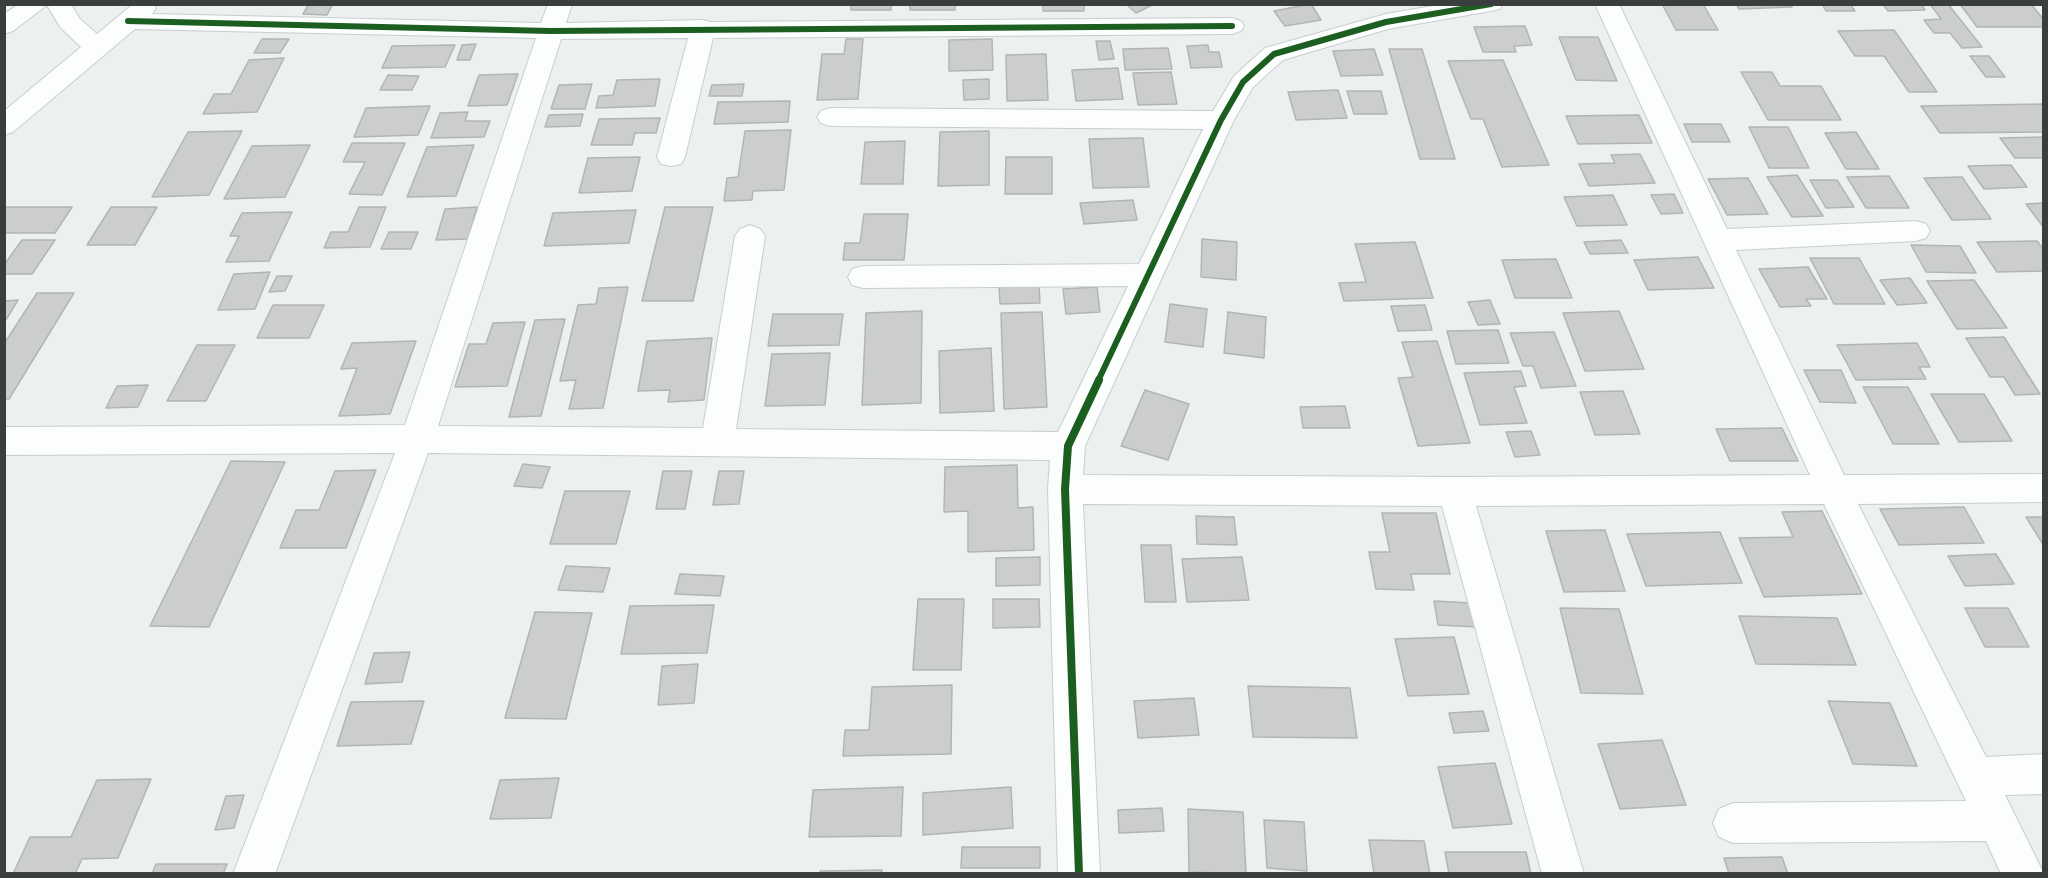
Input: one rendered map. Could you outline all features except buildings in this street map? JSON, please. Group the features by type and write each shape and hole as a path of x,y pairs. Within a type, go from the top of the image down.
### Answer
{"street":[{"path":"4,26 36,4"},
{"path":"59,4 69,22 97,48"},
{"path":"4,126 148,4"},
{"path":"1207,4 1253,40"},
{"path":"128,21 555,18 695,20 1253,40 1386,22 1449,8 1491,4"},
{"path":"1607,4 1834,490 2023,873"},
{"path":"254,873 417,438 555,18"},
{"path":"671,157 695,20"},
{"path":"1079,873 1065,489 1068,446 1221,120 1243,82 1253,40"},
{"path":"830,117 1221,120"},
{"path":"1717,240 1916,231"},
{"path":"717,442 750,236"},
{"path":"863,277 1149,274"},
{"path":"4,441 417,438 1068,446"},
{"path":"1065,489 1455,492 2043,488"},
{"path":"1455,492 1563,873"},
{"path":"1976,777 2043,774"},
{"path":"1733,823 1997,820"}],"cycle path":[{"path":"1079,874 1065,489 1068,446 1221,120 1243,82 1274,54 1386,22 1491,4"},
{"path":"128,21 550,31 1232,26"}]}
